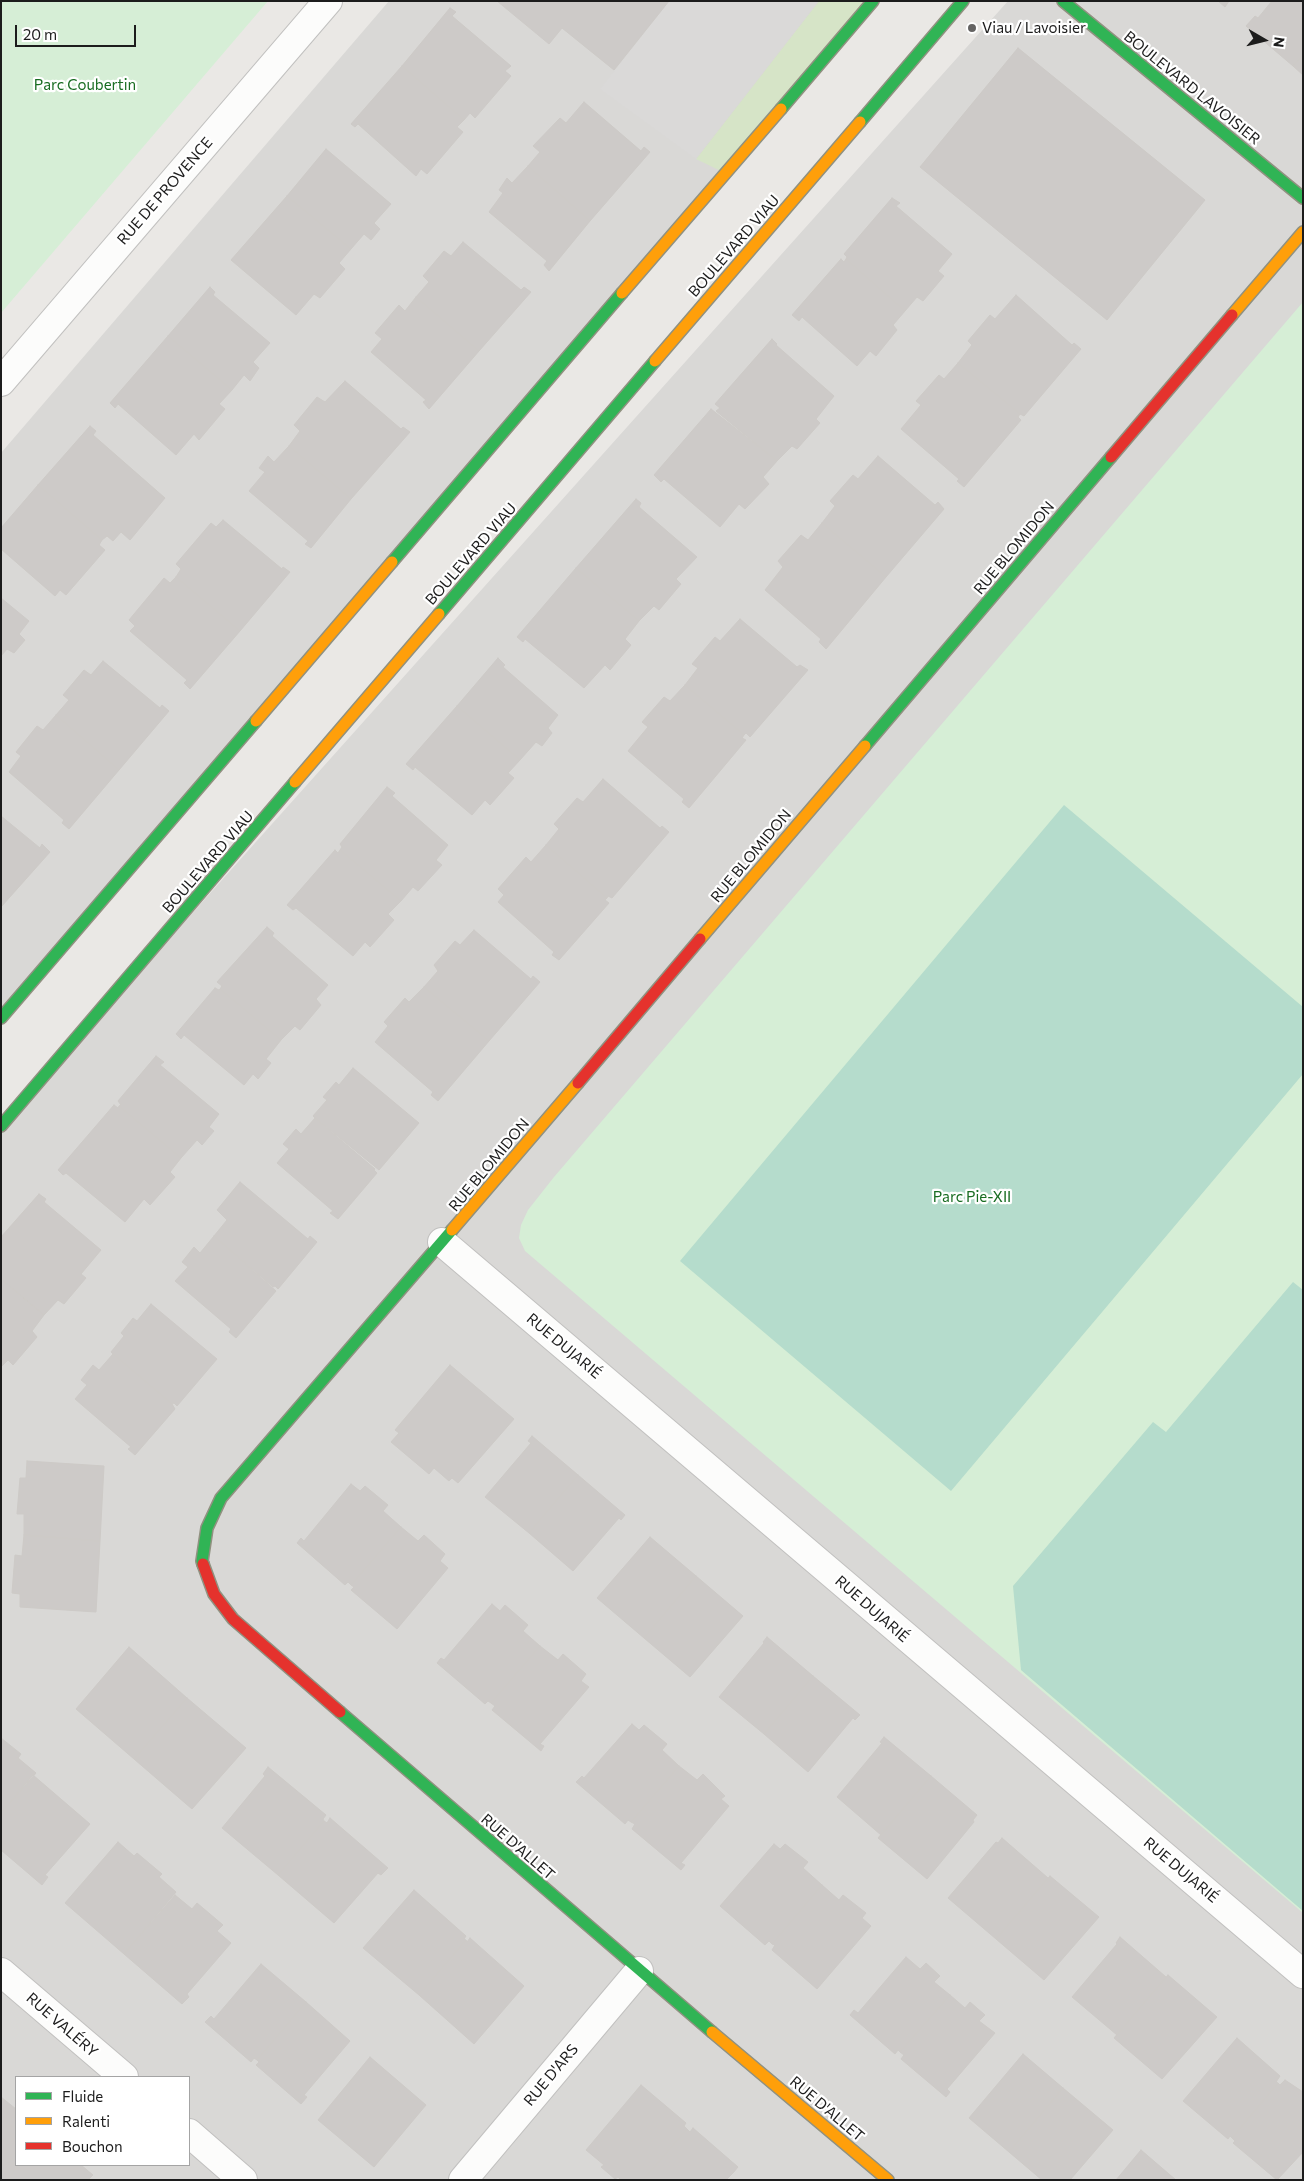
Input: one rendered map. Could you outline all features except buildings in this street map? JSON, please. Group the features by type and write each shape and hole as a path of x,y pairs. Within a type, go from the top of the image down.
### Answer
{"street":[{"name":"RUE DE PROVENCE","path":"1,382 328,1"},
{"path":"1,1018 873,1"},
{"name":"BOULEVARD VIAU","path":"1,1126 963,1"},
{"name":"BOULEVARD LAVOISIER","path":"1062,1 1303,198"},
{"name":"RUE BLOMIDON","path":"221,1498 442,1242 1303,232"},
{"name":"RUE DUJARIÉ","path":"442,1242 1303,1974"},
{"name":"RUE D'ALLET","path":"221,1498 207,1528 202,1561 214,1594 233,1619 639,1971 888,2180"},
{"name":"RUE D'ARS","path":"463,2180 639,1971"},
{"name":"RUE VALÉRY","path":"1,1972 123,2076"},
{"path":"190,2134 243,2180"}],"shaded area":[{"path":"389,1 873,1 1,1018 1,453"},
{"path":"669,1 819,1 696,159 600,89"},
{"path":"1008,1 1303,1 1303,2180 1,2180 1,1127"}],"green space":[{"name":"Parc Coubertin","path":"1,1 268,1 1,313"},
{"path":"819,1 873,1 725,173 696,159"},
{"name":"Parc Pie-XII","path":"1303,302 1303,1913 525,1251 519,1238 521,1225 528,1210 554,1177"},
{"path":"1064,805 1303,1007 1303,1074 951,1491 680,1261"},
{"path":"1293,1282 1303,1290 1303,1911 1021,1670 1013,1586 1153,1422 1166,1432"}],"traffic: fast":[{"path":"781,109 873,1"},
{"path":"860,122 963,1"},
{"path":"1063,1 1303,198"},
{"path":"392,562 622,293"},
{"path":"439,614 655,361"},
{"path":"865,746 1111,457"},
{"path":"1,1018 256,721"},
{"path":"1,1126 295,782"},
{"path":"203,1564 207,1528 221,1498 452,1230"},
{"path":"340,1712 712,2032"}],"traffic: slow":[{"path":"622,293 781,109"},
{"path":"655,361 860,122"},
{"path":"1232,315 1303,232"},
{"path":"256,721 392,562"},
{"path":"295,782 439,614"},
{"path":"700,939 865,746"},
{"path":"452,1230 578,1083"},
{"path":"712,2032 888,2180"}],"traffic: jam":[{"path":"1111,457 1232,315"},
{"path":"578,1083 700,939"},
{"path":"203,1564 214,1594 233,1619 340,1712"}],"place":[{"name":"Viau / Lavoisier","path":"972,28"}]}
